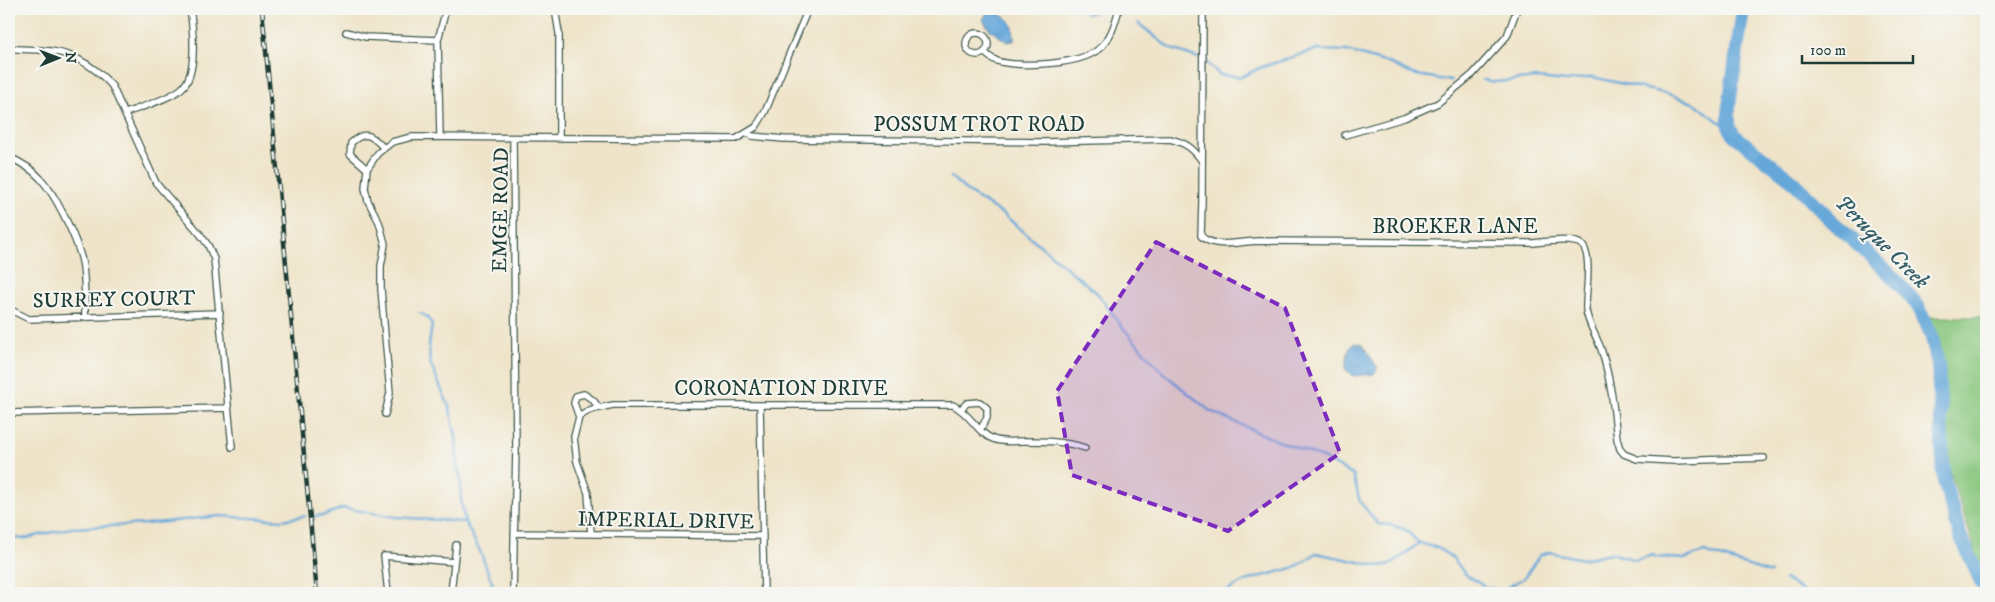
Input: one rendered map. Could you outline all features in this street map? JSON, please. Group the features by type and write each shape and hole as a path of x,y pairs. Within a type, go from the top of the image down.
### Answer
{"street":[{"path":"125,113 166,97 183,88 189,76 194,54 190,9"},
{"path":"440,136 438,40 446,9"},
{"path":"555,9 560,33 559,139"},
{"name":"EMGE ROAD","path":"513,593 516,448 513,139 736,140 756,127 765,112 808,9"},
{"path":"984,52 999,62 1075,61 1093,54 1101,48 1115,25 1119,9"},
{"name":"BROEKER LANE","path":"1203,9 1202,201 1200,225 1201,236 1208,242 1216,244 1256,241 1533,243 1570,241 1582,246 1587,261 1586,310 1592,330 1601,347 1608,372 1617,439 1620,449 1624,454 1630,458 1673,461 1764,458"},
{"path":"1345,135 1404,118 1438,104 1473,74 1507,36 1518,9"},
{"path":"346,32 366,37 438,40"},
{"path":"9,48 63,52 84,61 101,73 112,86 156,183 208,245 214,260 232,447"},
{"name":"POSSUM TROT ROAD","path":"748,132 752,136 784,139 1044,142 1170,140 1183,142 1193,149 1202,161"},
{"path":"367,170 350,154 351,143 357,137 366,135 373,137 384,148"},
{"path":"385,414 390,393 380,266 385,244 379,222 368,201 365,188 367,170 378,154 392,142 412,137 440,136 513,139"},
{"path":"9,157 23,164 40,178 62,210 83,264 85,316"},
{"name":"SURREY COURT","path":"9,309 29,319 85,316 220,314"},
{"path":"591,534 588,493 577,462 574,437 580,417 574,403 576,396 584,394 593,400 599,408"},
{"name":"CORONATION DRIVE","path":"580,417 590,410 613,405 932,404 953,405 961,409 968,403 980,402 986,408 987,418 980,430"},
{"path":"760,406 763,536"},
{"path":"9,412 228,408"},
{"path":"961,409 984,435 1003,442 1055,441 1085,448"},
{"name":"IMPERIAL DRIVE","path":"514,533 763,536 764,593"},
{"path":"451,593 456,545"},
{"path":"388,593 384,556 454,562"}],"highlighted area":[{"path":"1156,242 1285,308 1340,453 1228,531 1072,475 1057,391"}],"green space":[{"path":"1923,317 1986,317 1986,593 1976,553 1947,463 1940,356"}],"water":[{"path":"993,11 1008,19 1012,25 1014,41 1007,42 990,30 983,20 986,14"},
{"path":"1354,343 1362,344 1378,368 1374,374 1354,376 1345,369 1349,348"}],"waterway":[{"path":"1081,9 1088,14 1102,9"},
{"name":"Peruque Creek","path":"1743,9 1729,106 1729,126 1734,135 1793,181 1833,222 1894,278 1918,306 1931,334 1938,364 1944,481 1960,535 1986,592"},
{"path":"1138,23 1169,48 1198,58"},
{"path":"1206,62 1220,75 1241,77 1262,67 1315,50 1347,51 1391,64 1412,74 1451,81"},
{"path":"1483,80 1495,82 1537,78 1566,81 1592,77 1669,94 1696,104 1718,121 1729,126"},
{"path":"951,177 968,192 1004,215 1098,294 1123,328 1162,372 1210,411 1325,459 1353,475 1360,502 1378,524 1391,525 1406,530 1419,543 1438,548 1454,559 1465,574 1485,587 1502,590 1524,578 1540,555 1549,552 1583,559 1611,553 1636,560 1653,555 1656,557 1684,559 1704,552 1771,573"},
{"path":"420,313 426,316 432,324 429,345 430,363 450,409 456,436 457,466 461,480 461,500 465,522 480,551 496,593"},
{"path":"315,516 325,515 343,508 396,517 465,522"},
{"path":"9,537 22,539 71,528 146,524 219,516 282,520 305,516"},
{"path":"1226,593 1239,584 1295,567 1316,553 1378,566 1392,564 1419,543"},
{"path":"1785,579 1806,593"}],"railway":[{"path":"262,9 317,593"}]}
